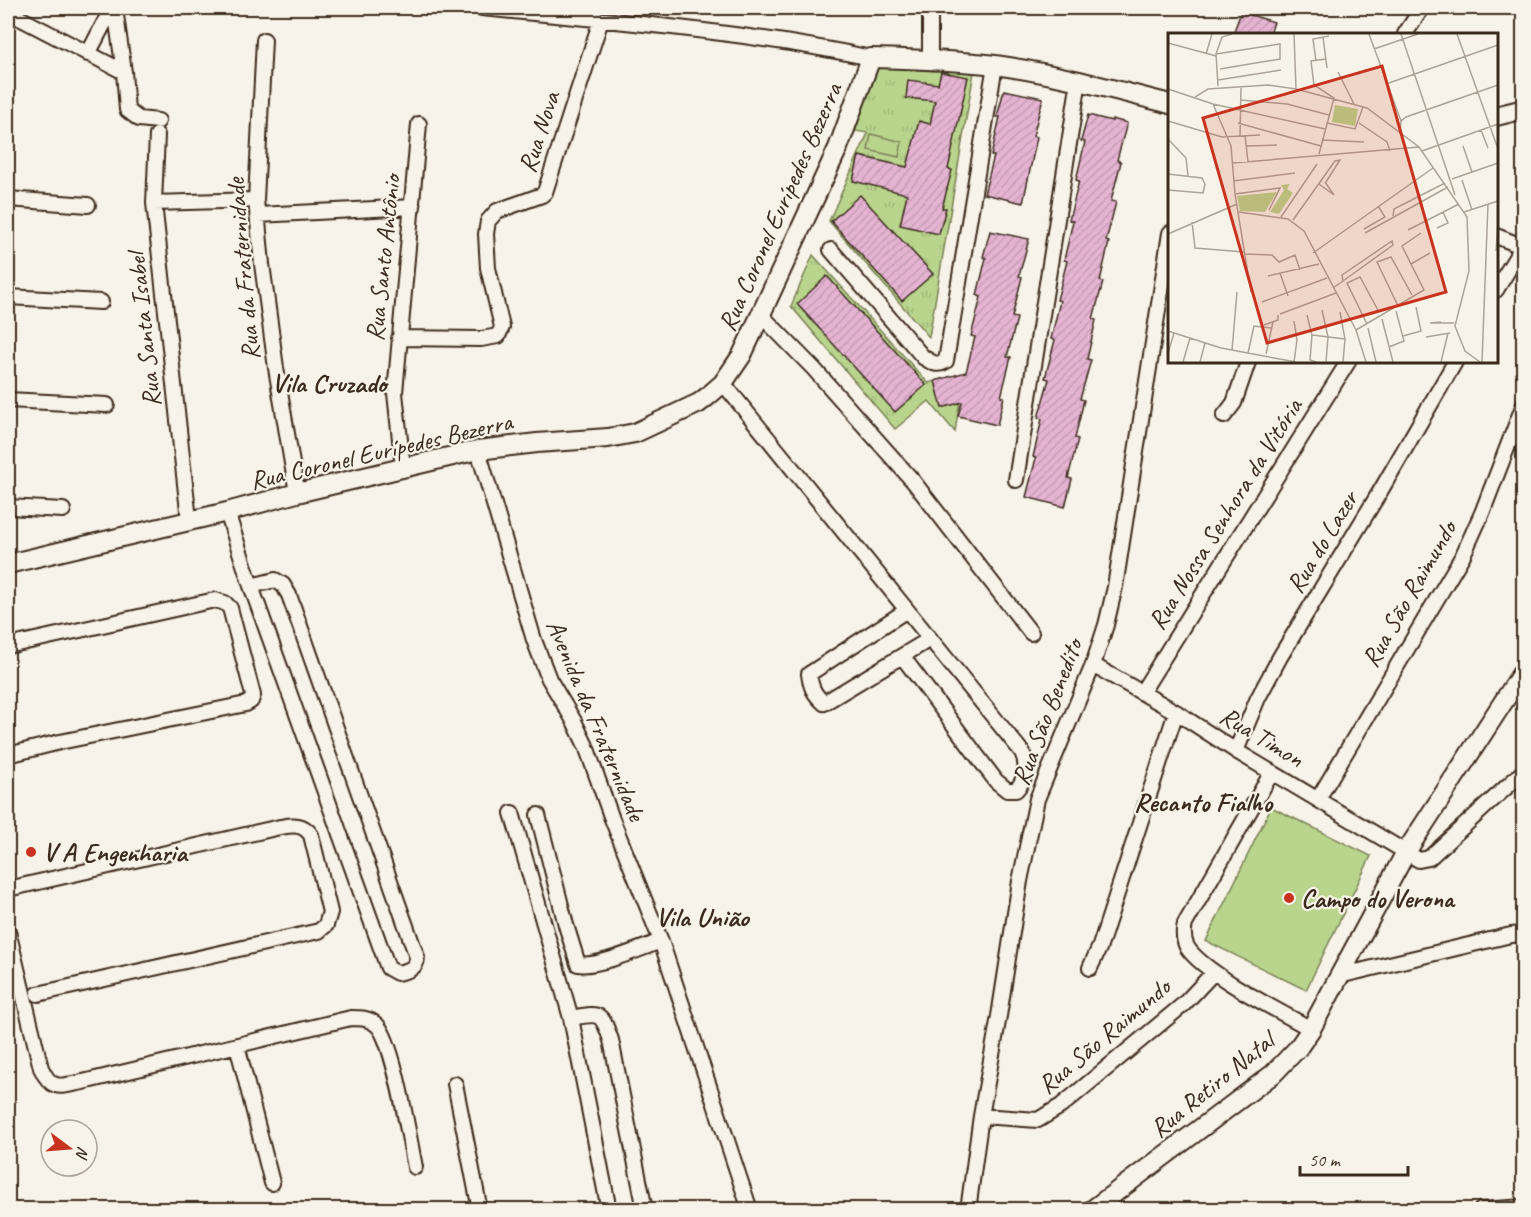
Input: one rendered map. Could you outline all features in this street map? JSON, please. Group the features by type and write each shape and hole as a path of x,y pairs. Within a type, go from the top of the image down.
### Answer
{"street":[{"path":"88,54 113,8"},
{"path":"113,8 124,72"},
{"path":"482,8 609,16 806,44 871,58 930,59 995,65 1079,80 1168,103"},
{"path":"930,8 930,59"},
{"path":"1406,33 1422,8"},
{"path":"8,12 124,72"},
{"name":"Rua Nova","path":"399,338 481,339 498,336 501,332 501,319 488,268 486,234 488,221 497,211 545,192 609,16"},
{"name":"Rua da Fraternidade","path":"264,40 256,200 274,357 297,493"},
{"name":"Rua Coronel Eurípedes Bezerra","path":"8,564 478,450 608,438 635,433 699,403 723,383 742,355 762,316 838,148 871,58"},
{"path":"831,250 923,357 934,364 945,361 995,65"},
{"name":"Rua Santa Isabel","path":"124,72 127,110 158,128 154,203 189,520"},
{"path":"1016,480 1079,80"},
{"path":"1498,116 1524,109"},
{"name":"Rua Santo Antônio","path":"403,468 395,393 419,124"},
{"path":"8,199 88,206"},
{"path":"154,203 256,200"},
{"path":"258,215 412,207"},
{"path":"1498,236 1523,245 1498,288"},
{"name":"Rua São Benedito","path":"968,1209 1020,881 1037,799 1093,665 1115,587 1168,245"},
{"path":"8,297 101,302"},
{"path":"762,316 814,369 913,481 1031,633"},
{"path":"1224,416 1234,403 1248,363"},
{"name":"Rua Nossa Senhora da Vitória","path":"1142,692 1347,363"},
{"name":"Rua do Lazer","path":"1236,751 1258,698 1280,657 1454,363"},
{"path":"723,383 1022,752 1026,766 1021,785 1016,790 1007,790 996,782 902,656"},
{"path":"8,400 107,405"},
{"name":"Rua São Raimundo","path":"1318,799 1463,555 1482,513 1524,404"},
{"name":"Avenida da Fraternidade","path":"478,450 534,640 549,679 586,746 612,819 661,941 750,1209"},
{"path":"8,507 63,510"},
{"path":"227,512 251,586 388,968 397,973 413,968 416,966 417,957 289,595 283,585 275,580 251,586"},
{"path":"8,646 215,600 225,603 230,608 253,695 251,701 246,704 60,742 8,755"},
{"path":"907,610 809,675 811,687 816,696 824,703 930,639"},
{"name":"Rua Timon","path":"1093,665 1176,712 1236,751 1406,852"},
{"name":"Rua Retiro Natal","path":"1092,1209 1273,1074 1298,1048 1311,1029 1406,852 1524,670"},
{"path":"1090,968 1100,946 1176,712"},
{"path":"1406,852 1419,860 1429,858 1524,771"},
{"path":"1272,772 1185,924 1184,939 1193,955 1214,972 1311,1029"},
{"path":"513,813 571,1018 609,1209"},
{"path":"538,815 578,964 599,962 661,941"},
{"path":"8,889 280,826 300,826 312,835 330,912 326,925 319,931 38,994"},
{"path":"8,931 41,1068 48,1081 59,1086 351,1018 371,1020 381,1030 390,1049 415,1167"},
{"path":"1339,976 1511,935 1524,934"},
{"name":"Rua São Raimundo","path":"981,1116 1038,1119 1062,1106 1184,1004 1214,972"},
{"path":"571,1018 593,1014 605,1021 611,1040 645,1209"},
{"path":"237,1045 272,1184"},
{"path":"455,1084 480,1209"},
{"path":"1481,1209 1524,1207"}],"green space":[{"path":"938,65 974,72 929,337 829,221 868,133 855,131 878,67 936,71"},
{"path":"871,134 902,142 899,157 868,150"},
{"path":"813,255 928,383 964,373 955,432 929,401 895,429 791,306"},
{"name":"Campo do Verona","path":"1271,807 1371,856 1306,990 1206,941"}],"building":[{"path":"1241,12 1274,22 1270,33 1233,33"},
{"path":"941,72 968,77 948,169 952,170 942,208 946,208 939,234 900,225 907,194 853,181 859,156 907,167 919,121 930,124 935,101 906,98 908,80 938,84"},
{"path":"1004,90 1043,98 1033,136 1037,137 1023,203 984,194 994,156 991,156"},
{"path":"1088,115 1127,123 1117,160 1121,162 1111,201 1116,202 1106,241 1109,242 1100,281 1103,282 1093,319 1096,320 1087,359 1091,360 1080,399 1084,400 1075,438 1078,439 1068,478 1072,479 1065,507 1026,497 1036,458 1033,457 1042,419 1038,418 1049,379 1045,378 1055,340 1051,339 1060,301 1057,300 1067,261 1064,260 1073,221 1069,220 1079,181 1076,180 1085,142 1081,141"},
{"path":"860,195 933,274 902,301 831,221"},
{"path":"990,231 1029,239 1019,276 1022,277 1012,317 1017,318 1007,357 1011,357 997,425 958,416 962,402 942,408 935,381 966,372 975,337 971,336 981,297 977,295"},
{"path":"827,276 926,385 895,412 797,304"}],"place":[{"name":"V A Engenharia","path":"31,852"},
{"name":"Campo do Verona","path":"1289,898"}],"district":[{"name":"Vila Cruzado","path":"329,383"},
{"name":"Recanto Fialho","path":"1203,802"},
{"name":"Vila União","path":"702,917"}]}
